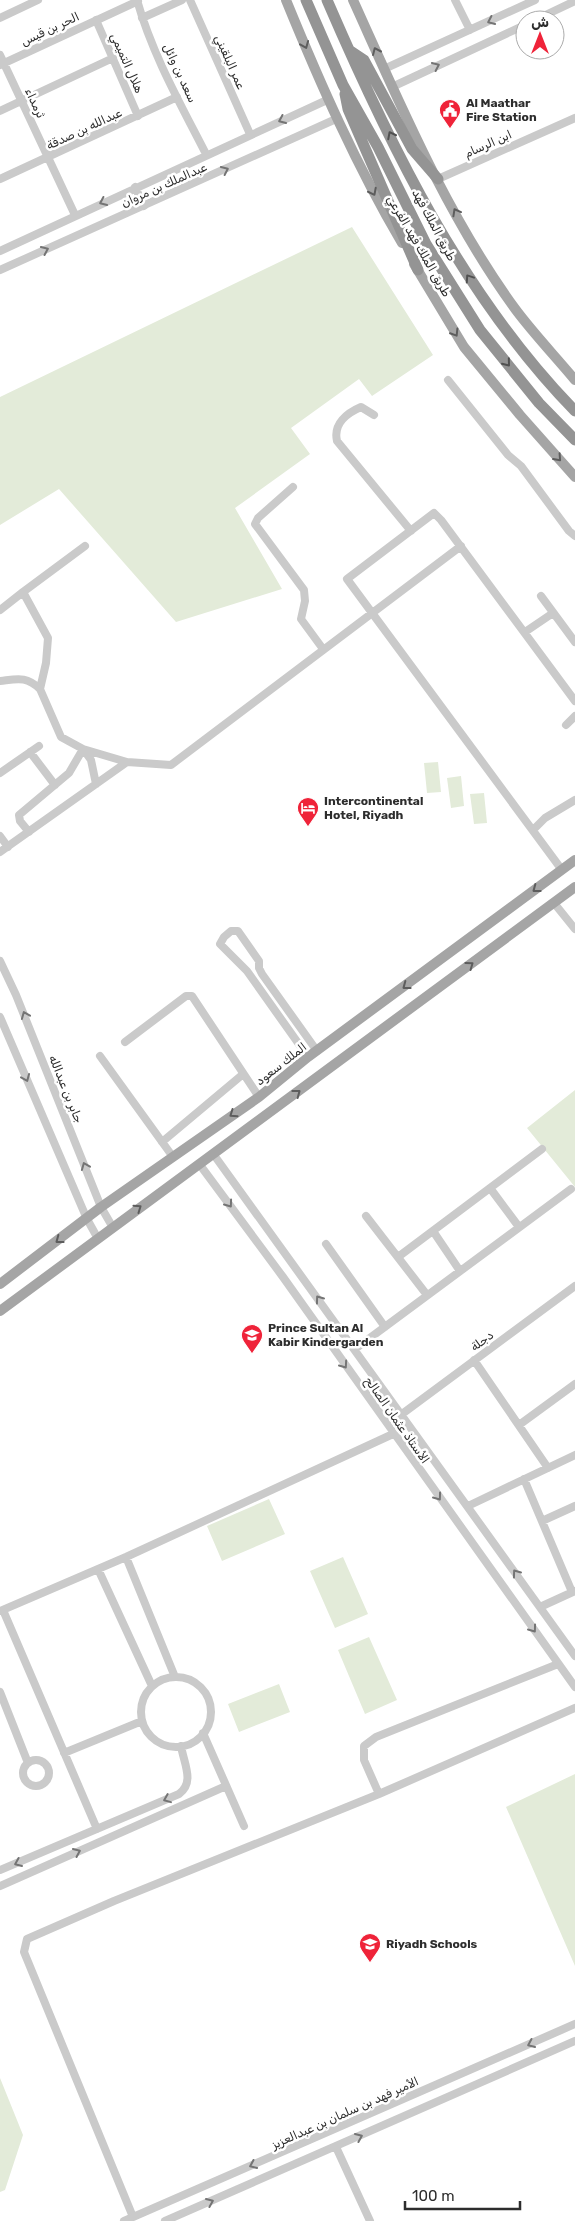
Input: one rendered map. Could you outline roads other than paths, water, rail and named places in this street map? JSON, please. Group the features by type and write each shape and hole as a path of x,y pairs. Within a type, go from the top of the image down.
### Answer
{"highway":[{"name":"طريق الملك فهد","path":"306,0 343,85 378,147 426,244 480,330 539,403 575,440"},
{"name":"طريق الملك فهد","path":"327,0 349,50 408,170 459,262 522,354 575,411"},
{"path":"349,50 364,60 412,149 438,179"},
{"path":"343,85 348,109 418,270"}],"main road":[{"name":"طريق الملك فهد الفرعي","path":"286,0 327,100 380,206 464,347 520,415 575,476"},
{"path":"353,0 392,87 438,179 480,256 512,304 575,380"},
{"name":"الملك سعود","path":"0,1284 102,1207 258,1097 312,1054 575,860"},
{"path":"0,1310 112,1226 214,1155 575,887"}],"street":[{"path":"0,18 38,0"},
{"name":"سعد بن وائل","path":"138,0 142,18 177,97 206,154"},
{"name":"الحر بن قيس","path":"1,61 138,0"},
{"path":"142,18 182,0"},
{"name":"عمر البلقيني","path":"190,0 250,134"},
{"path":"456,0 470,30"},
{"path":"384,69 535,0"},
{"path":"556,10 575,1"},
{"name":"هلال التميمي","path":"96,20 138,116"},
{"path":"392,87 515,30"},
{"path":"0,111 113,58"},
{"name":"ثرمداء","path":"1,61 74,216"},
{"name":"عبدالله بن صدقة","path":"0,180 177,97"},
{"name":"عبدالملك بن مروان","path":"0,251 206,154 327,100"},
{"name":"عبدالملك بن مروان","path":"0,270 336,118"},
{"name":"ابن الرسام","path":"438,179 575,118"},
{"path":"135,187 144,206"},
{"path":"448,380 508,455 521,466 569,531 575,536"},
{"path":"374,415 361,407 354,410 337,425 338,441 411,531"},
{"path":"293,487 258,518 255,524 304,590 305,601 301,619 323,649"},
{"path":"562,870 534,829 347,579 434,514 461,546 575,701"},
{"path":"0,610 85,546"},
{"path":"31,680 40,690 61,737 83,749 127,762 171,765 371,612 461,546"},
{"path":"23,592 48,638 44,678 40,690"},
{"path":"541,596 575,642"},
{"path":"525,632 553,613"},
{"path":"0,681 44,678"},
{"path":"566,725 575,716"},
{"path":"0,773 38,746"},
{"path":"83,749 91,760 96,784"},
{"path":"29,832 20,821 19,815 72,770 83,749"},
{"path":"30,752 55,785"},
{"path":"0,852 127,762"},
{"path":"534,829 551,813 575,800"},
{"path":"0,836 8,847"},
{"path":"554,903 575,929"},
{"path":"232,931 238,932 258,961 258,968 312,1054 247,971 220,944 224,937 232,931"},
{"name":"جابر بن عبدالله","path":"0,961 16,995 102,1207 112,1226"},
{"path":"125,1042 186,996 192,996 258,1097"},
{"path":"0,1017 87,1219 97,1237"},
{"path":"100,1056 173,1157"},
{"path":"162,1142 242,1075"},
{"path":"398,1257 542,1149"},
{"name":"الأستاذ عثمان الصالح","path":"214,1155 575,1656"},
{"name":"الأستاذ عثمان الصالح","path":"200,1165 283,1277 575,1687"},
{"path":"490,1188 519,1227"},
{"path":"355,1349 571,1189"},
{"path":"366,1216 427,1296"},
{"path":"432,1231 460,1271"},
{"path":"326,1244 385,1327"},
{"name":"دجلة","path":"402,1414 575,1286"},
{"path":"474,1360 548,1468"},
{"path":"519,1425 575,1384"},
{"path":"97,1829 1,1610 126,1557 393,1434"},
{"path":"468,1506 575,1455"},
{"path":"524,1480 573,1591 540,1607"},
{"path":"542,1521 575,1506"},
{"path":"126,1557 175,1677"},
{"path":"98,1569 152,1686"},
{"path":"379,1794 364,1760 364,1746 558,1664"},
{"path":"175,1677 186,1678 196,1683 204,1691 209,1701 211,1712 209,1723 203,1733 193,1742 181,1746 168,1746 156,1741 147,1732 142,1721 142,1702 152,1686 162,1679 175,1677"},
{"path":"0,1692 28,1762"},
{"path":"133,2217 24,1952 26,1939 114,1901 379,1794 575,1708"},
{"path":"64,1753 142,1721"},
{"path":"203,1733 244,1826"},
{"path":"0,1870 179,1794 187,1788 189,1781 181,1746"},
{"path":"0,1886 226,1786"},
{"name":"الأمير فهد بن سلمان بن عبدالعزيز","path":"124,2221 575,2024"},
{"path":"165,2221 518,2068 575,2041"},
{"path":"511,2053 518,2068"},
{"path":"336,2147 370,2221"}],"place":[{"name":"Al Maathar Fire Station","path":"450,129"},
{"name":"Intercontinental Hotel, Riyadh","path":"308,827"},
{"name":"Prince Sultan Al Kabir Kindergarden","path":"252,1354"},
{"name":"Riyadh Schools","path":"370,1963"}]}
